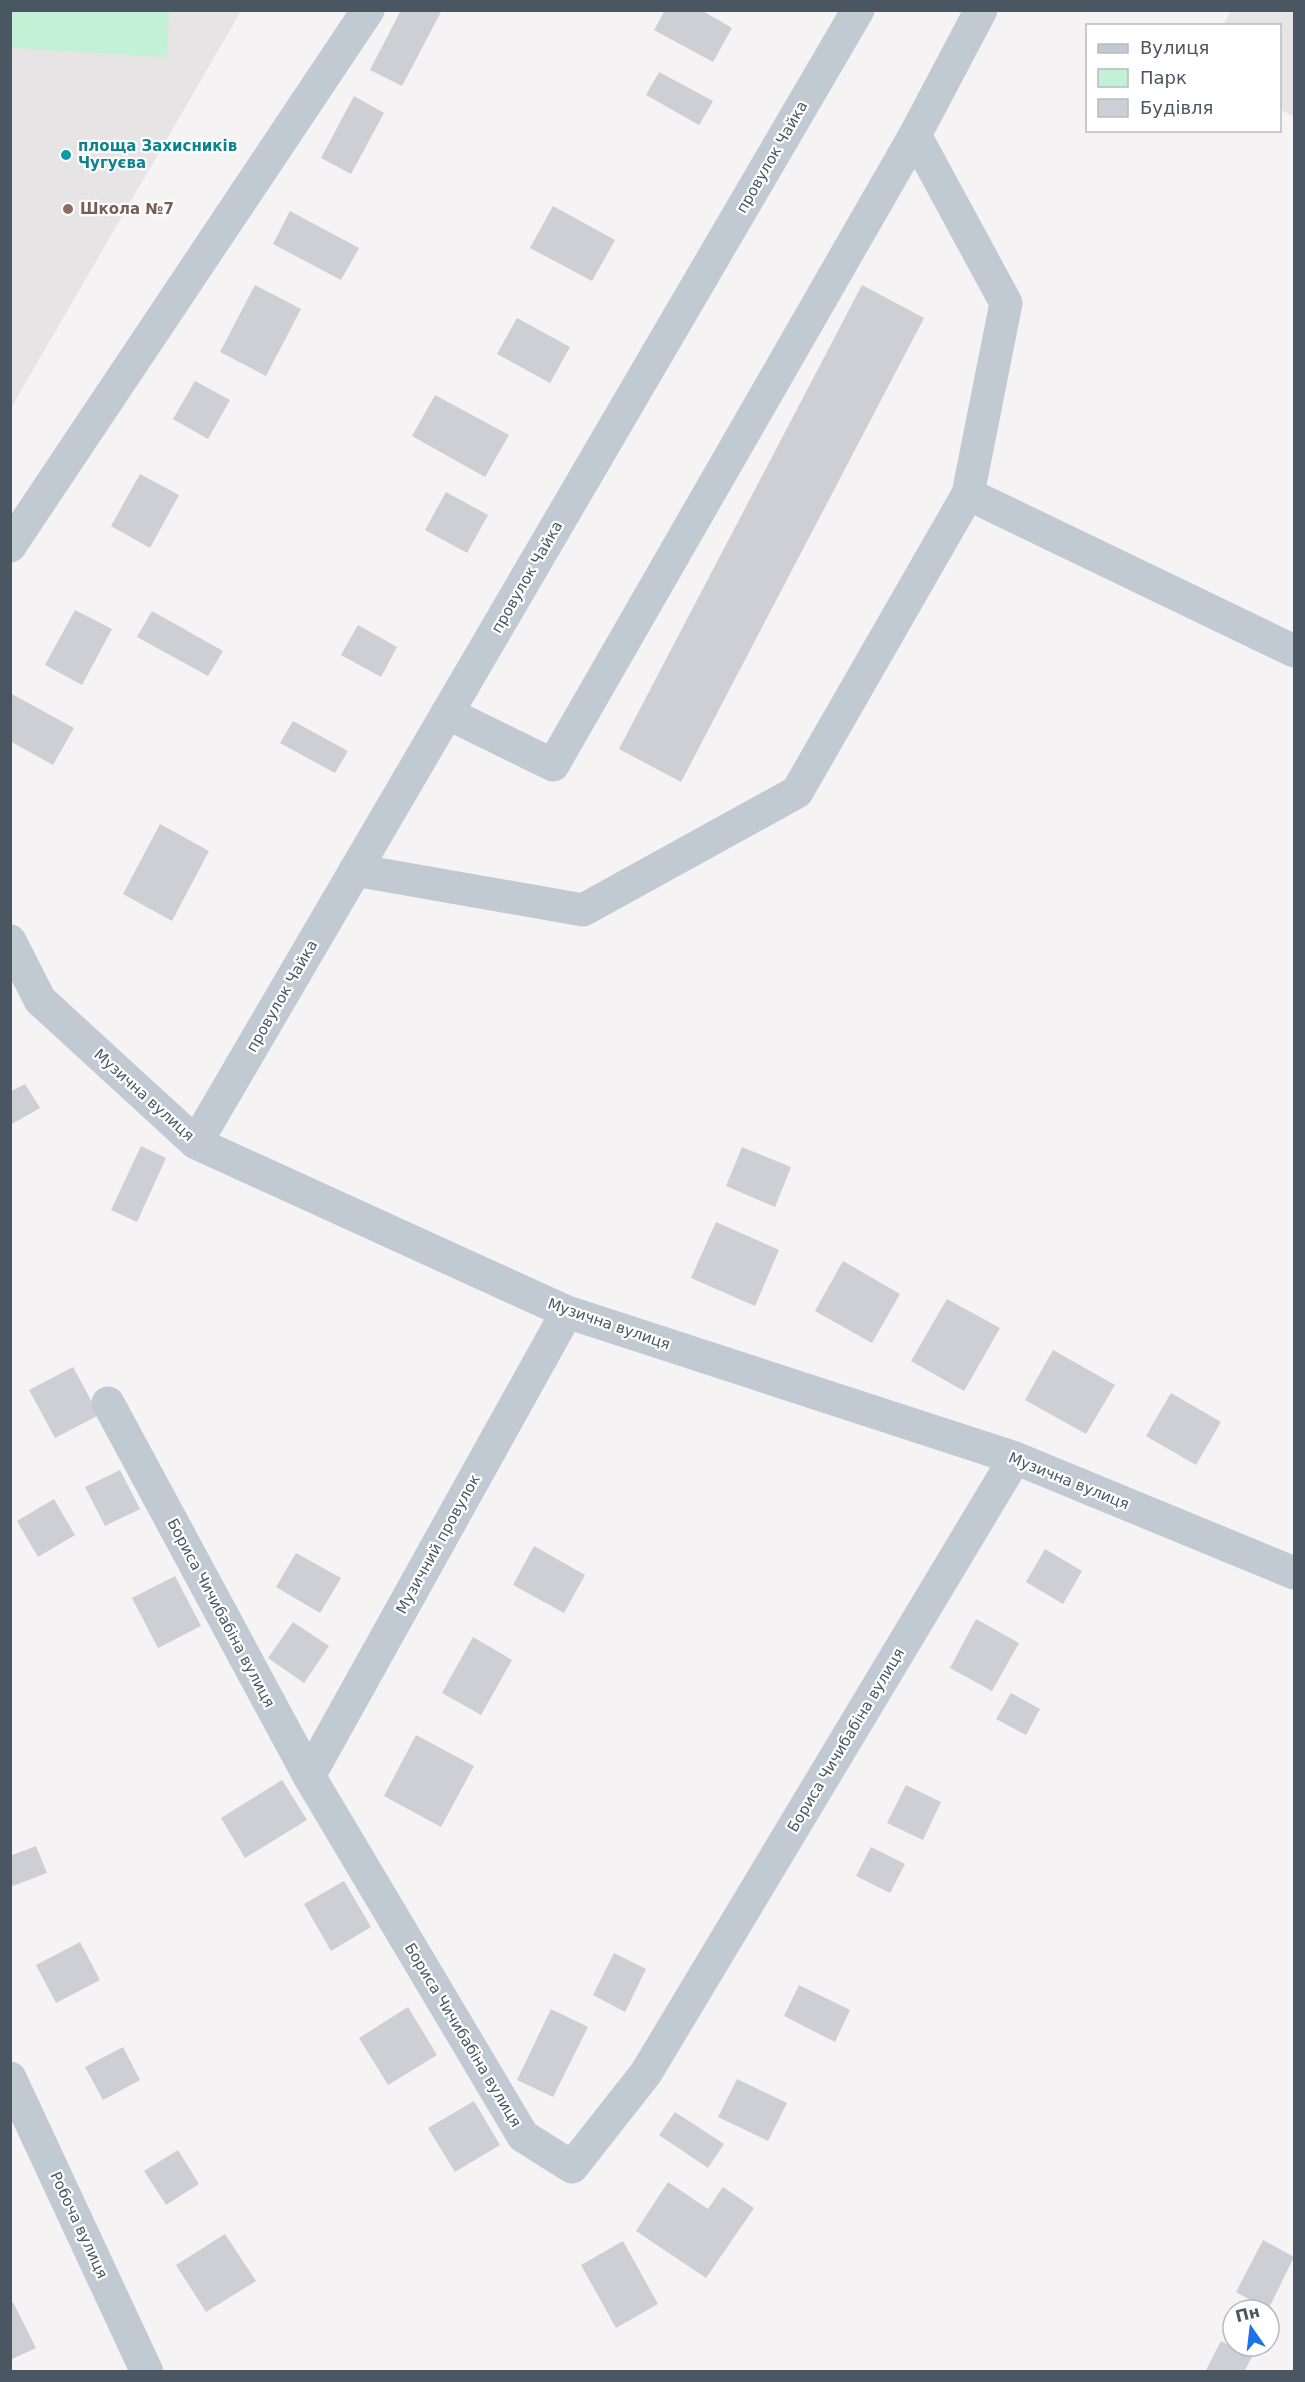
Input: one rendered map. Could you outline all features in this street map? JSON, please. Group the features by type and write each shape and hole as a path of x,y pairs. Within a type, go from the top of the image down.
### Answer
{"street":[{"path":"10,546 368,10"},
{"name":"провулок Чайка","path":"196,1143 858,10"},
{"path":"447,713 554,765 915,135 981,10"},
{"path":"355,870 583,910 796,792 968,494 1006,303 915,135"},
{"path":"968,494 1294,651"},
{"name":"Музична вулиця","path":"10,941 40,1000 196,1143 567,1312 1015,1458 1294,1573"},
{"name":"Музичний провулок","path":"309,1776 567,1312"},
{"name":"Бориса Чичибабіна вулиця","path":"108,1403 309,1776 523,2136 572,2167 646,2073 1015,1458"},
{"name":"Робоча вулиця","path":"10,2078 147,2372"}],"shaded area":[{"name":"Школа №7","path":"11,11 241,11 11,408"},
{"path":"1231,11 1294,11 1294,117 1281,110 1281,24 1224,24"}],"green space":[{"path":"10,11 169,11 167,57 11,48"}],"building":[{"path":"401,10 442,10 402,86 370,70"},
{"path":"665,10 701,10 732,28 713,62 654,30"},
{"path":"659,72 713,101 699,125 646,95"},
{"path":"354,96 384,113 351,174 321,158"},
{"path":"553,206 615,240 592,281 530,248"},
{"path":"290,211 359,248 341,280 273,244"},
{"path":"255,285 301,309 266,376 220,352"},
{"path":"862,285 924,318 681,782 619,749"},
{"path":"517,318 570,347 550,383 497,354"},
{"path":"195,381 230,400 208,439 173,419"},
{"path":"435,395 509,435 485,477 412,436"},
{"path":"140,474 179,495 150,548 111,526"},
{"path":"446,492 488,515 467,553 425,530"},
{"path":"75,610 112,629 82,685 45,665"},
{"path":"152,611 223,651 208,676 137,637"},
{"path":"358,625 397,647 381,677 341,655"},
{"path":"10,693 74,728 53,765 10,741"},
{"path":"293,721 348,751 335,773 280,743"},
{"path":"160,824 209,851 172,921 123,894"},
{"path":"25,1084 40,1108 10,1125 10,1092"},
{"path":"141,1146 166,1158 137,1222 111,1210"},
{"path":"742,1147 791,1167 775,1207 726,1186"},
{"path":"716,1222 779,1250 755,1306 691,1278"},
{"path":"843,1261 900,1294 872,1343 815,1311"},
{"path":"947,1299 1000,1328 964,1391 911,1361"},
{"path":"1053,1350 1115,1385 1086,1434 1025,1400"},
{"path":"73,1367 99,1415 55,1438 29,1390"},
{"path":"1171,1393 1221,1422 1196,1465 1146,1436"},
{"path":"120,1470 140,1509 105,1526 85,1487"},
{"path":"54,1499 75,1535 38,1557 17,1521"},
{"path":"534,1546 585,1575 564,1613 513,1585"},
{"path":"1045,1549 1082,1571 1063,1604 1026,1582"},
{"path":"296,1553 341,1578 320,1613 276,1587"},
{"path":"175,1576 201,1626 158,1648 132,1598"},
{"path":"976,1619 1019,1643 992,1691 950,1668"},
{"path":"293,1622 329,1646 304,1683 268,1658"},
{"path":"473,1637 512,1660 481,1715 442,1693"},
{"path":"1011,1693 1040,1709 1026,1735 996,1719"},
{"path":"416,1735 474,1766 441,1827 384,1796"},
{"path":"282,1780 307,1820 245,1858 221,1818"},
{"path":"906,1785 941,1802 923,1840 887,1823"},
{"path":"36,1846 47,1873 10,1887 10,1856"},
{"path":"871,1847 905,1864 890,1893 856,1876"},
{"path":"344,1881 371,1927 331,1951 304,1904"},
{"path":"80,1942 100,1980 56,2003 36,1965"},
{"path":"614,1953 646,1969 625,2012 593,1995"},
{"path":"799,1985 850,2010 835,2042 784,2016"},
{"path":"408,2007 437,2055 388,2085 359,2038"},
{"path":"551,2009 588,2027 553,2097 517,2080"},
{"path":"123,2047 140,2080 103,2100 85,2067"},
{"path":"737,2079 787,2103 768,2141 718,2117"},
{"path":"474,2101 500,2145 455,2172 428,2128"},
{"path":"675,2112 724,2144 708,2168 659,2135"},
{"path":"178,2150 199,2184 166,2205 144,2171"},
{"path":"668,2182 708,2209 723,2187 754,2208 706,2278 636,2231"},
{"path":"225,2234 256,2281 206,2312 176,2265"},
{"path":"1263,2240 1294,2257 1274,2298 1247,2298 1236,2292"},
{"path":"623,2241 658,2304 616,2328 581,2265"},
{"path":"13,2302 36,2348 10,2360 10,2304"},
{"path":"1221,2341 1221,2358 1251,2358 1244,2372 1205,2372"}],"place":[{"name":"площа Захисників Чугуєва","path":"66,155"},
{"name":"Школа №7","path":"68,209"}]}
